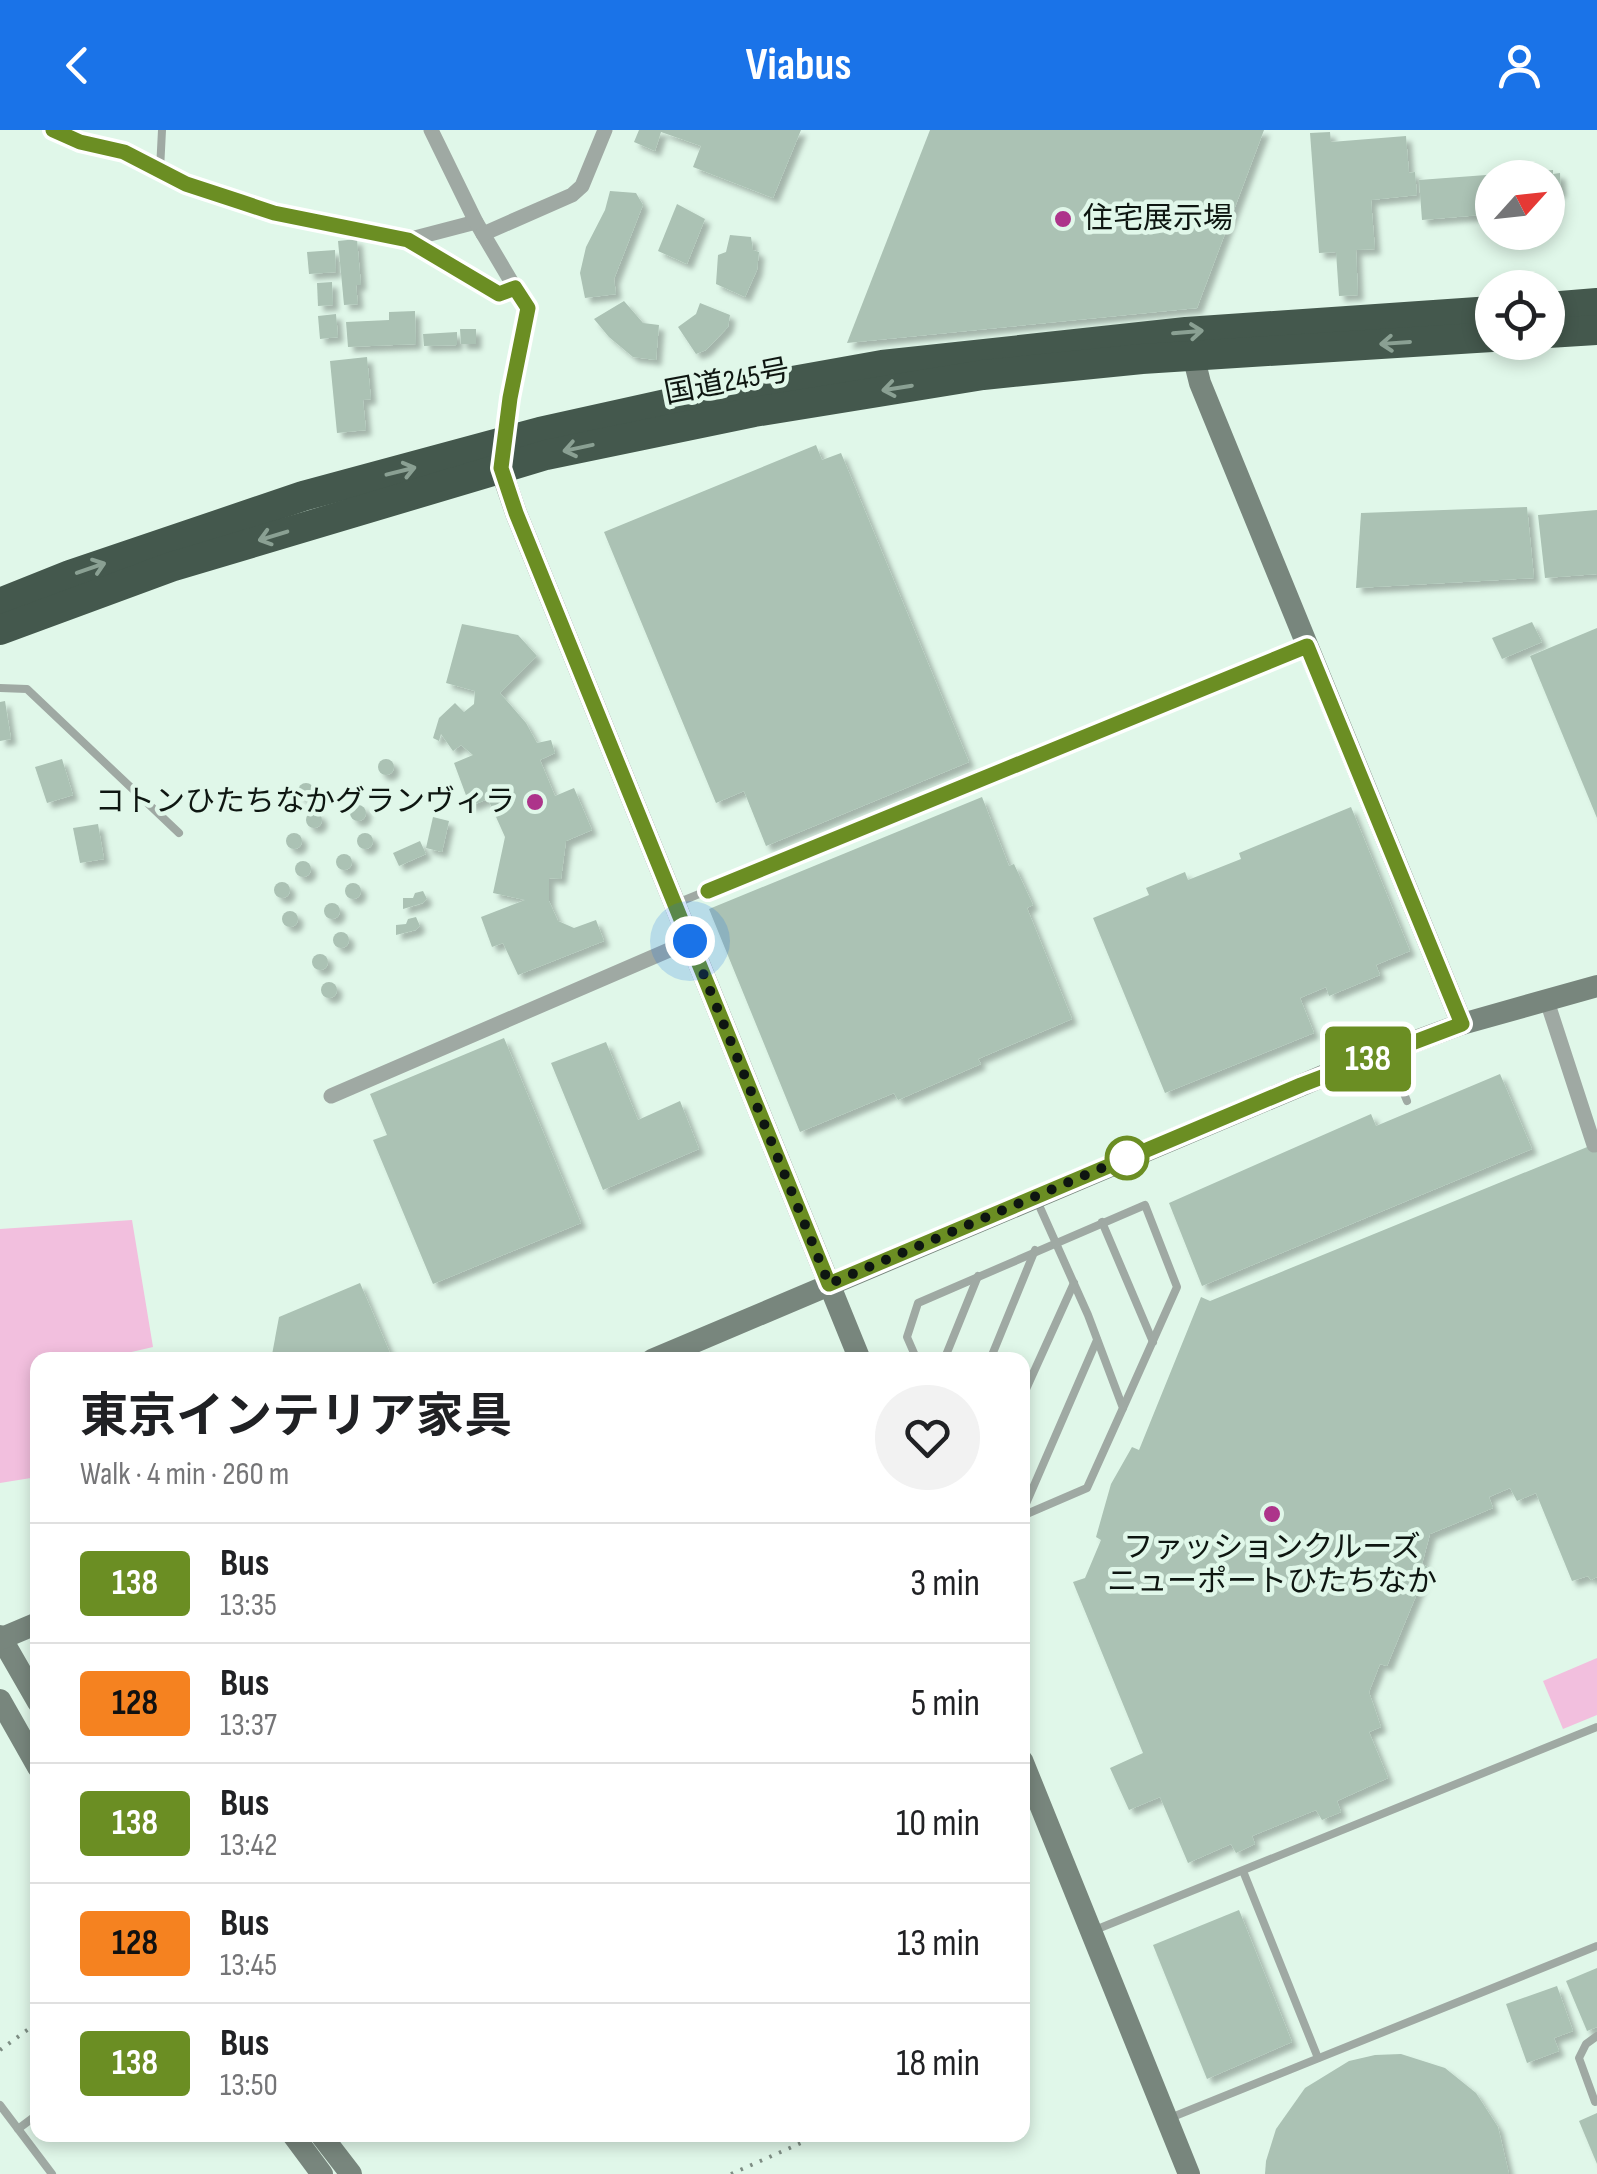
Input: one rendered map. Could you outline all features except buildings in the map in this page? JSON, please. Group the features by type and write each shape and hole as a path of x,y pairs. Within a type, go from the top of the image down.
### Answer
{"highway":[{"path":"1565,306 1597,304"},
{"name":"国道245号","path":"0,630 503,455 680,401 882,365 1186,332 1475,312"},
{"path":"1565,333 1597,330"},
{"name":"国道245号","path":"0,603 70,575 303,496 503,455 546,455 666,429 983,376 1193,355 1475,338"}],"street":[{"path":"53,130 80,142 124,152 186,184 274,213 408,240 499,294 515,288"},
{"path":"431,130 480,228 528,308 503,455 516,513 857,1352"},
{"path":"408,240 480,228 572,196 582,186 605,130"},
{"path":"1193,355 1200,383 1462,1024"},
{"path":"331,1096 690,941"},
{"path":"671,1352 1387,1051 1462,1024 1597,986"},
{"path":"1547,1001 1594,1145"},
{"path":"30,1626 0,1638 30,1689"},
{"path":"0,1700 30,1753"},
{"path":"1030,1780 1189,2174"},
{"path":"298,2142 322,2174"},
{"path":"327,2142 350,2174"}],"lane":[{"path":"160,172 162,130"},
{"path":"675,904 1307,646"},
{"path":"0,688 27,689 179,834"},
{"path":"1387,1051 1407,1101"},
{"path":"1035,1196 1123,1408"},
{"path":"914,1352 908,1336 918,1303 1144,1205 1177,1287 1087,1488 1030,1511"},
{"path":"1102,1222 1153,1342"},
{"path":"993,1352 1035,1250"},
{"path":"947,1352 978,1276"},
{"path":"1030,1380 1074,1283"},
{"path":"1030,1496 1098,1340"},
{"path":"1091,1931 1597,1727"},
{"path":"1243,1871 1318,2058"},
{"path":"1168,2118 1597,1946"},
{"path":"1595,2102 1579,2058 1586,2044 1597,2036"},
{"path":"0,2105 52,2174"},
{"path":"18,2129 30,2120"}],"path":[{"path":"0,2050 30,2028"},
{"path":"732,2174 803,2142"}],"shaded area":[{"path":"132,1220 153,1347 131,1352 30,1352 30,1478 0,1483 0,1229"},
{"path":"1597,1658 1597,1715 1563,1729 1543,1681"}],"bus line":[{"name":"138","path":"53,130 80,142 124,152 186,184 274,213 408,240 499,294 515,288 528,308 501,468 829,1284 1301,1085 1462,1024 1307,646 708,891"}],"place":[{"name":"住宅展示場","path":"1063,219"},
{"name":"コトンひたちなかグランヴィラ","path":"535,802"},
{"name":"ファッションクルーズ ニューポートひたちなか","path":"1272,1514"}],"route":[{"path":"690,941 829,1284 1135,1154 1127,1158"}]}
